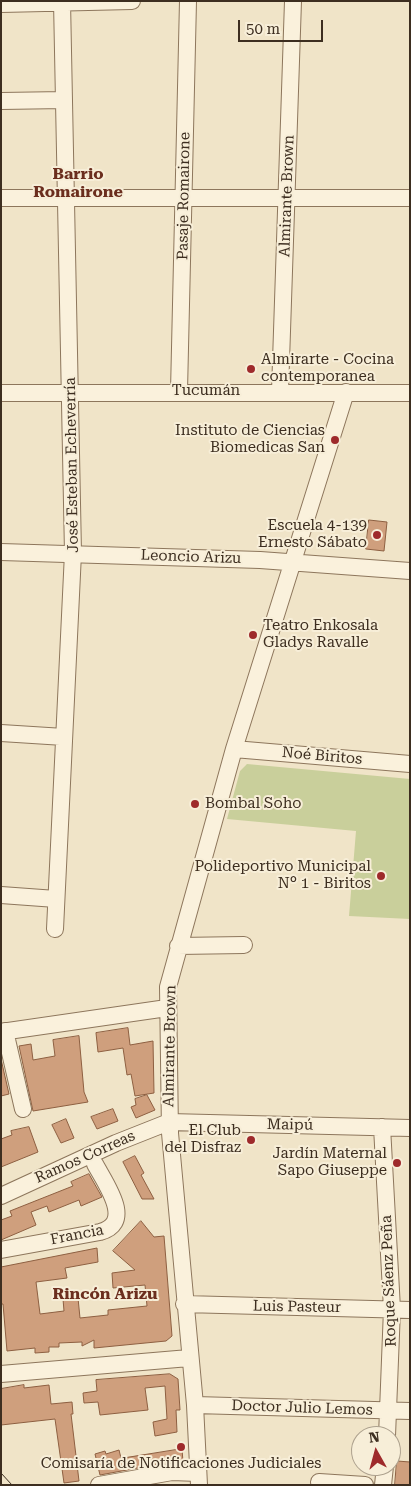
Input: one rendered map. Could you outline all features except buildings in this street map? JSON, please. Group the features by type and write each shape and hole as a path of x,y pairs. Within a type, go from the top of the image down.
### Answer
{"street":[{"path":"1,4 132,1"},
{"name":"Pasaje Romairone","path":"179,391 188,1"},
{"name":"Almirante Brown","path":"280,391 293,1"},
{"name":"José Esteban Echeverría","path":"54,929 73,553 68,197 62,2"},
{"path":"1,101 64,100"},
{"path":"1,198 410,198"},
{"name":"Tucumán","path":"1,393 179,391 410,393"},
{"name":"Almirante Brown","path":"199,1479 195,1405 184,1304 170,1128 168,987 234,749 346,392"},
{"name":"Leoncio Arizu","path":"1,552 292,561 410,571"},
{"path":"1,733 64,737"},
{"name":"Noé Biritos","path":"234,749 410,764"},
{"path":"1,895 56,900"},
{"path":"178,946 244,945"},
{"path":"23,1109 3,1031 167,1008"},
{"name":"Roque Sáenz Peña","path":"382,1127 392,1309 388,1426"},
{"name":"Maipú","path":"170,1128 410,1128"},
{"name":"Ramos Correas","path":"1,1204 95,1164 170,1128"},
{"name":"Ramos Correas","path":"1,1196 116,1142 170,1128"},
{"name":"Francia","path":"1,1250 100,1232 112,1226 118,1216 118,1208 95,1164"},
{"name":"Luis Pasteur","path":"184,1304 410,1310"},
{"path":"1,1374 190,1358"},
{"name":"Doctor Julio Lemos","path":"195,1405 410,1411"},
{"path":"99,1485 172,1472 199,1479"},
{"path":"319,1482 365,1485"}],"green space":[{"path":"247,764 410,779 410,919 349,916 356,831 227,819 240,771"}],"tram line":[{"path":"1,1473 12,1485"}],"place":[{"name":"Almirarte - Cocina contemporanea","path":"251,369"},
{"name":"Instituto de Ciencias Biomedicas San","path":"335,440"},
{"name":"Escuela 4-139 Ernesto Sábato","path":"377,535"},
{"name":"Teatro Enkosala Gladys Ravalle","path":"253,635"},
{"name":"Bombal Soho","path":"195,804"},
{"name":"Polideportivo Municipal N° 1 - Biritos","path":"381,876"},
{"name":"El Club del Disfraz","path":"251,1140"},
{"name":"Jardín Maternal Sapo Giuseppe","path":"397,1163"},
{"name":"Comisaría de Notificaciones Judiciales","path":"181,1447"}],"district":[{"name":"Barrio Romairone","path":"78,183"},
{"name":"Rincón Arizu","path":"105,1294"}]}
